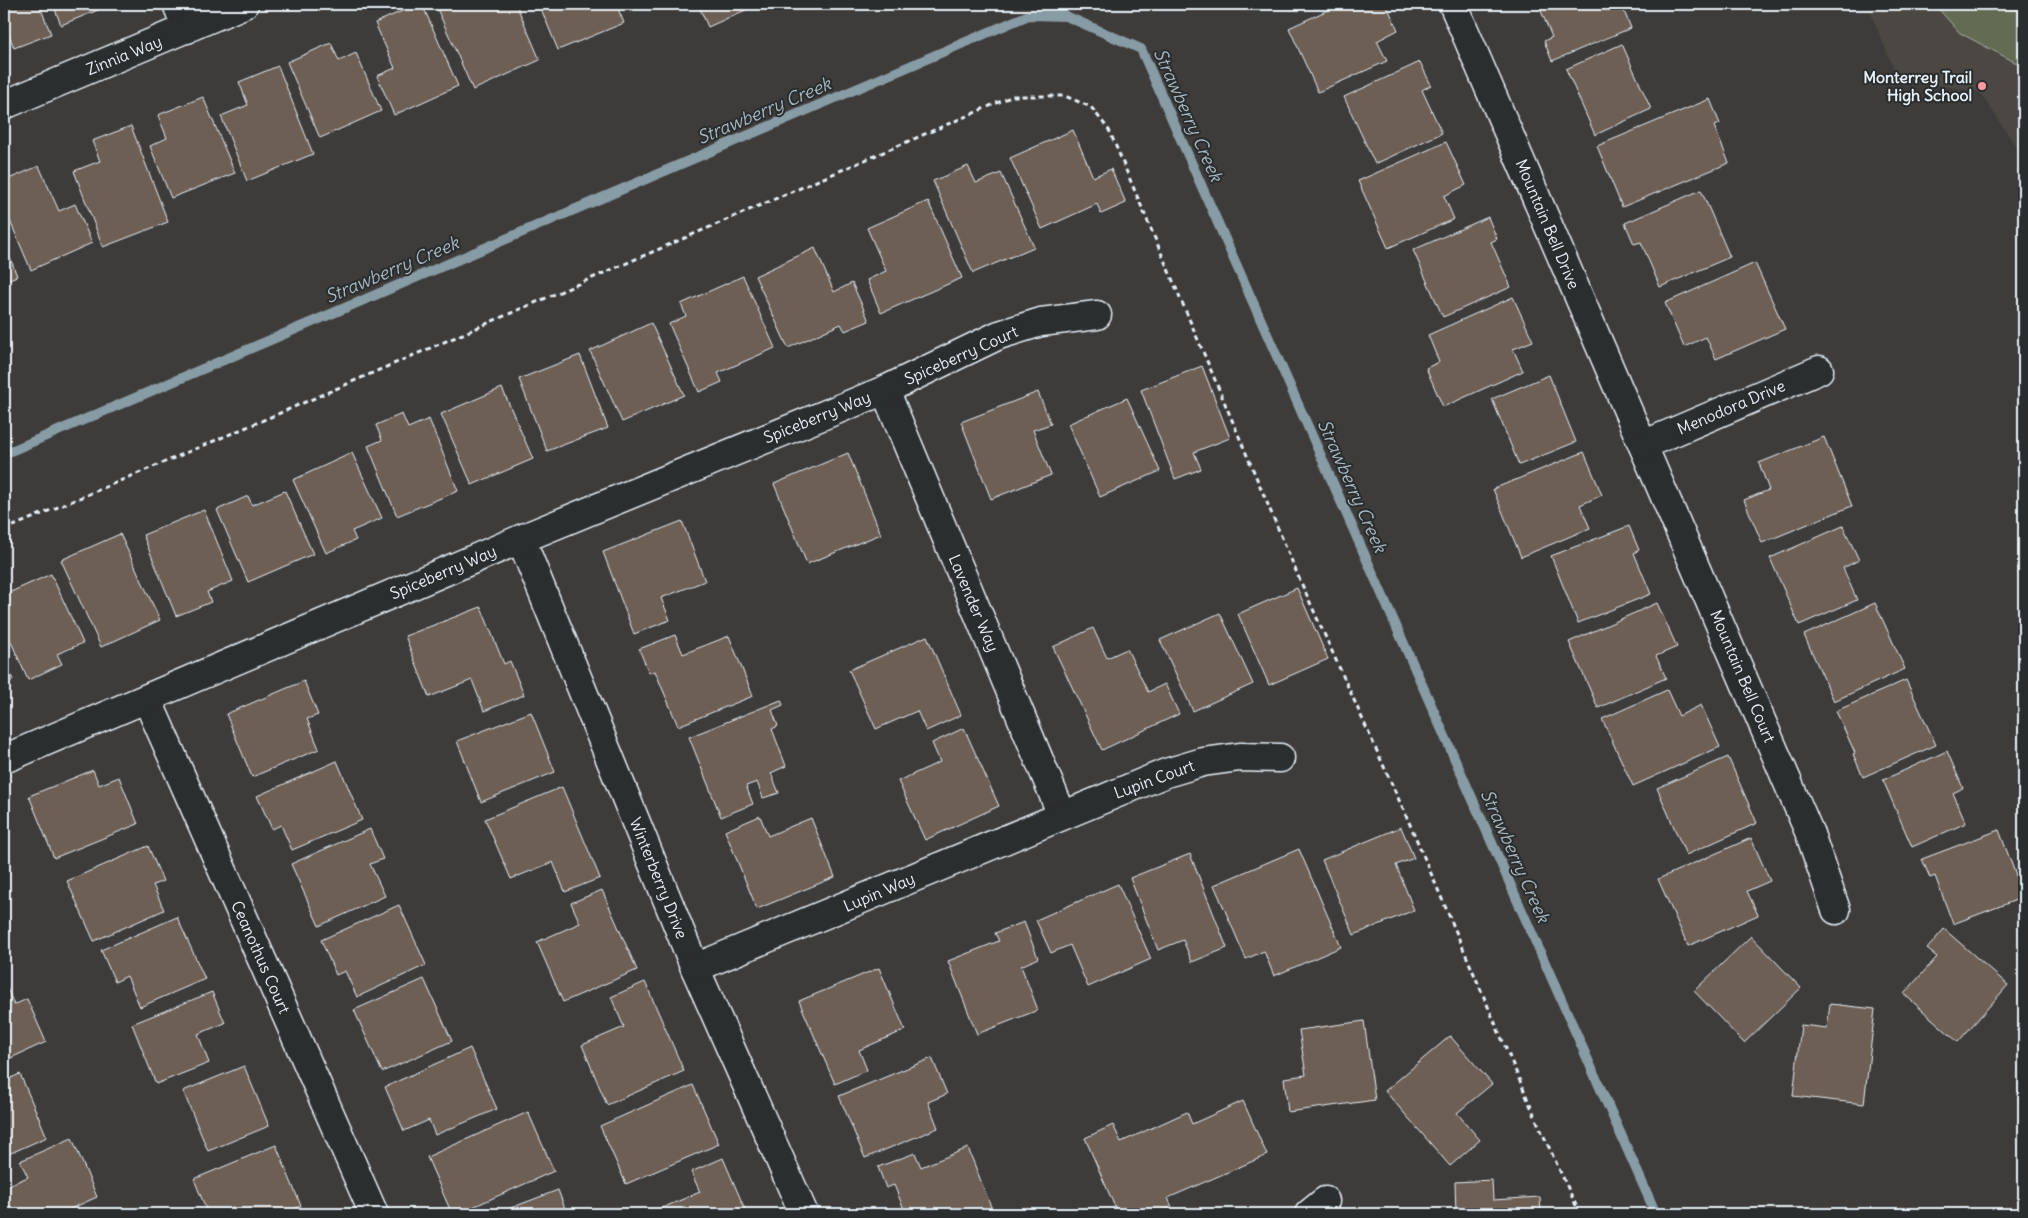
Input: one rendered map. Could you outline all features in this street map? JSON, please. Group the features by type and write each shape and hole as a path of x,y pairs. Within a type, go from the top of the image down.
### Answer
{"street":[{"path":"177,4 187,29"},
{"name":"Zinnia Way","path":"4,105 244,4"},
{"name":"Mountain Bell Drive","path":"1453,4 1644,445"},
{"name":"Spiceberry Court","path":"885,390 999,335 1041,322 1097,315"},
{"name":"Menodora Drive","path":"1644,445 1819,370"},
{"name":"Spiceberry Way","path":"4,759 521,539 885,390"},
{"name":"Lavender Way","path":"885,390 1062,815"},
{"name":"Mountain Bell Court","path":"1644,445 1810,834 1836,910"},
{"name":"Winterberry Drive","path":"521,539 695,968 804,1214"},
{"name":"Ceanothus Court","path":"147,699 374,1214"},
{"name":"Lupin Court","path":"1062,815 1166,773 1203,762 1240,757 1280,758"},
{"name":"Lupin Way","path":"695,968 1062,815"}],"shaded area":[{"name":"Monterrey Trail High School","path":"1867,4 2024,4 2024,159 1980,92 1898,79"}],"green space":[{"path":"1934,4 2007,4 2024,13 2024,67 1960,33"}],"building":[{"path":"4,4 39,4 51,34 14,48 7,30 4,32"},
{"path":"53,4 107,4 108,6 61,25"},
{"path":"422,4 458,86 394,115 377,76 395,68 375,23"},
{"path":"435,4 516,4 540,60 473,90"},
{"path":"539,4 616,4 624,23 558,50"},
{"path":"698,4 759,4 708,27"},
{"path":"1341,4 1386,4 1398,30 1377,41 1387,61 1318,92 1289,28"},
{"path":"1538,4 1621,4 1631,28 1552,61 1544,41 1552,37"},
{"path":"331,43 339,61 356,53 381,111 320,138 287,62"},
{"path":"1622,44 1651,109 1595,135 1566,69"},
{"path":"1420,62 1431,85 1422,90 1442,133 1375,164 1344,97"},
{"path":"278,66 313,154 247,181 221,116 248,105 239,82"},
{"path":"203,97 235,173 171,198 150,146 167,138 158,115"},
{"path":"1710,99 1720,124 1714,126 1729,163 1622,207 1597,146"},
{"path":"131,126 168,222 103,247 74,171 100,161 92,141"},
{"path":"1073,130 1093,177 1111,169 1126,203 1101,214 1097,204 1042,229 1010,158"},
{"path":"1446,142 1466,185 1444,196 1454,219 1388,248 1358,181"},
{"path":"39,166 59,211 75,204 92,243 31,270 4,207 4,181"},
{"path":"968,166 976,183 1001,173 1034,247 973,273 933,181"},
{"path":"1701,190 1730,257 1660,287 1641,242 1634,244 1625,223"},
{"path":"928,201 962,278 881,313 867,280 886,271 867,228"},
{"path":"1488,217 1497,239 1491,242 1511,287 1443,317 1413,250"},
{"path":"4,242 17,276 4,281"},
{"path":"815,248 834,292 852,283 869,321 845,331 841,324 788,348 755,276"},
{"path":"1755,263 1785,329 1716,359 1706,337 1684,347 1665,303"},
{"path":"743,276 775,348 718,373 722,382 699,392 669,324 686,316 681,304"},
{"path":"1513,297 1533,341 1513,349 1523,371 1443,407 1426,368 1439,362 1428,335"},
{"path":"651,323 684,395 622,422 590,351"},
{"path":"580,355 608,428 547,451 519,379"},
{"path":"1202,366 1230,438 1194,452 1201,469 1175,479 1141,390"},
{"path":"1549,375 1576,442 1519,465 1492,399"},
{"path":"502,388 533,459 472,485 441,414"},
{"path":"1038,392 1051,424 1033,430 1051,475 991,499 961,422"},
{"path":"1127,398 1160,471 1100,497 1068,424"},
{"path":"402,414 408,428 429,419 458,491 397,516 368,446 382,440 376,425"},
{"path":"1824,437 1852,506 1762,543 1744,500 1769,490 1759,463"},
{"path":"1584,452 1602,495 1580,505 1590,528 1521,557 1493,489"},
{"path":"352,453 382,518 352,531 356,540 326,553 293,480"},
{"path":"848,453 881,534 807,564 774,484"},
{"path":"285,491 313,554 248,582 217,510 248,496 252,505"},
{"path":"204,510 233,581 207,592 211,602 176,616 143,535"},
{"path":"682,521 705,581 661,598 670,620 634,634 603,552"},
{"path":"1629,526 1639,550 1634,553 1651,594 1578,623 1551,556"},
{"path":"1843,526 1859,560 1843,568 1857,600 1799,625 1770,558"},
{"path":"120,534 160,620 101,647 61,560"},
{"path":"51,574 83,643 57,654 62,664 28,680 4,626 4,595"},
{"path":"1297,588 1328,659 1269,685 1238,614"},
{"path":"1657,603 1677,647 1656,656 1666,678 1598,708 1569,642"},
{"path":"1875,603 1905,669 1834,701 1804,635"},
{"path":"481,607 504,664 510,661 524,695 484,711 472,680 429,697 405,636"},
{"path":"1220,613 1253,684 1193,711 1160,640"},
{"path":"1093,628 1107,658 1127,649 1148,692 1165,684 1179,714 1102,750 1053,647"},
{"path":"675,635 683,654 729,636 753,696 678,726 655,671 649,673 639,649"},
{"path":"927,636 961,715 926,731 917,711 876,729 849,670"},
{"path":"4,660 13,680 4,685"},
{"path":"1906,680 1936,745 1863,777 1853,754 1855,753 1836,711"},
{"path":"304,681 318,715 307,719 319,749 252,777 226,714"},
{"path":"1667,690 1679,716 1701,705 1720,747 1633,786 1602,719"},
{"path":"781,700 783,705 772,710 778,726 772,729 786,766 771,773 779,793 763,798 757,782 746,786 753,804 721,817 689,737"},
{"path":"531,712 555,772 481,802 457,741"},
{"path":"964,728 999,806 925,840 898,781 940,762 932,743"},
{"path":"1947,751 1963,788 1953,793 1966,823 1912,847 1883,780"},
{"path":"1728,757 1757,823 1686,855 1657,788"},
{"path":"337,761 362,820 292,850 281,825 272,829 257,796"},
{"path":"93,770 99,785 119,777 138,824 54,858 29,796"},
{"path":"562,787 600,878 565,892 553,862 511,879 485,819"},
{"path":"760,816 768,836 811,818 835,877 757,909 725,831"},
{"path":"1401,827 1414,858 1396,865 1414,910 1354,935 1322,860"},
{"path":"370,829 383,859 370,864 385,896 319,926 291,864"},
{"path":"1999,830 2024,897 1953,924 1935,876 1930,878 1922,859"},
{"path":"1751,838 1770,881 1747,891 1758,915 1688,946 1658,879"},
{"path":"148,846 163,881 153,885 164,910 94,941 67,881"},
{"path":"1299,849 1341,947 1274,976 1264,951 1246,959 1214,885"},
{"path":"1190,854 1227,948 1192,962 1183,940 1158,950 1130,878"},
{"path":"1118,884 1151,959 1088,987 1070,945 1051,953 1036,920"},
{"path":"602,890 637,970 563,1002 537,942 580,923 571,903"},
{"path":"399,905 426,965 357,997 345,971 336,975 321,940"},
{"path":"177,917 205,979 140,1007 127,976 115,982 101,950"},
{"path":"1024,922 1038,958 1021,966 1038,1010 977,1034 948,961 999,941 995,933"},
{"path":"1944,929 2008,985 1958,1042 1904,994 1937,957 1927,949"},
{"path":"1751,936 1801,988 1744,1043 1694,991"},
{"path":"879,968 905,1030 859,1050 867,1070 835,1084 799,1001"},
{"path":"424,979 452,1041 382,1072 354,1010"},
{"path":"645,982 684,1071 607,1105 582,1045 624,1027 611,997"},
{"path":"7,988 14,1005 27,999 46,1042 4,1061 4,989"},
{"path":"212,992 225,1023 198,1034 209,1063 156,1084 132,1024"},
{"path":"1830,1004 1875,1009 1864,1104 1793,1096 1801,1025 1827,1028"},
{"path":"1364,1021 1375,1100 1288,1112 1284,1078 1306,1075 1299,1030"},
{"path":"1450,1036 1492,1084 1457,1113 1480,1140 1450,1166 1385,1091"},
{"path":"470,1048 497,1109 435,1135 429,1120 404,1131 385,1087"},
{"path":"932,1058 947,1094 928,1102 938,1128 865,1158 839,1096"},
{"path":"244,1066 269,1126 208,1151 183,1091"},
{"path":"20,1074 47,1137 4,1156 4,1081"},
{"path":"693,1085 719,1144 626,1184 600,1126"},
{"path":"1243,1101 1267,1155 1168,1198 1172,1207 1155,1214 1118,1214 1085,1138 1113,1125 1121,1142 1187,1112 1192,1124"},
{"path":"528,1112 554,1171 457,1214 452,1214 427,1157"},
{"path":"72,1138 97,1197 59,1214 4,1214 4,1187 28,1177 20,1161"},
{"path":"276,1145 301,1206 281,1214 208,1214 194,1179"},
{"path":"968,1148 993,1212 988,1214 906,1214 894,1185 886,1188 878,1167 915,1153 921,1167"},
{"path":"723,1158 747,1214 659,1214 657,1210 700,1192 691,1172"},
{"path":"1492,1180 1493,1200 1540,1197 1541,1214 1456,1214 1455,1182"},
{"path":"558,1190 567,1214 495,1214"}],"waterway":[{"name":"Strawberry Creek","path":"4,454 1029,15 1066,16 1141,49 1656,1214"}],"place":[{"name":"Monterrey Trail High School","path":"1982,86"}]}
